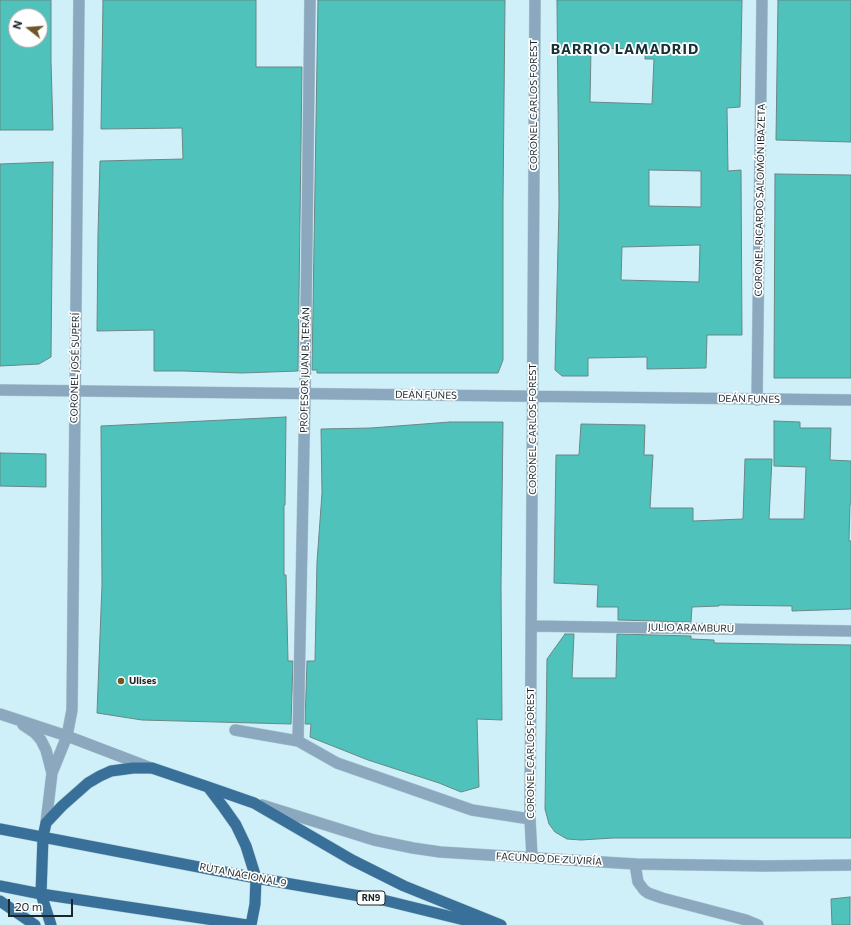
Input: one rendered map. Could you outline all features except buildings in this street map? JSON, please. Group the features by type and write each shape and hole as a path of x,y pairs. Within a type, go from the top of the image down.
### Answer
{"main road":[{"path":"51,925 41,894 43,837 46,823 62,806 88,783 100,776 111,771 133,768 152,768 254,803 352,860 404,886 501,925"},
{"path":"208,787 236,825 246,846 256,878 255,904 251,925"},
{"name":"RUTA NACIONAL 9","path":"0,829 256,878 384,900 485,925"},
{"path":"0,886 41,894 247,925"},
{"path":"0,901 35,925"}],"street":[{"name":"CORONEL JOSÉ SUPERÍ","path":"52,773 67,736 72,710 79,0"},
{"name":"PROFESOR JUAN B. TERÁN","path":"298,741 305,393 310,0"},
{"name":"CORONEL CARLOS FOREST","path":"532,857 530,819 535,0"},
{"name":"CORONEL RICARDO SALOMÓN IBAZETA","path":"757,400 762,0"},
{"name":"DEÁN FUNES","path":"0,390 851,400"},
{"name":"JULIO ARAMBURU","path":"532,626 851,631"},
{"path":"5,715 67,736 152,768"},
{"path":"5,715 35,733 41,740 46,750 52,773 46,823"},
{"path":"235,730 298,741 337,763 472,810 530,819"},
{"name":"FACUNDO DE ZUVIRÍA","path":"254,803 374,840 440,852 635,864 765,866 851,865"},
{"path":"635,864 638,882 648,893 746,920 758,925"}],"place":[{"name":"Ulises","path":"121,681"}],"district":[{"name":"BARRIO LAMADRID","path":"625,49"}]}
